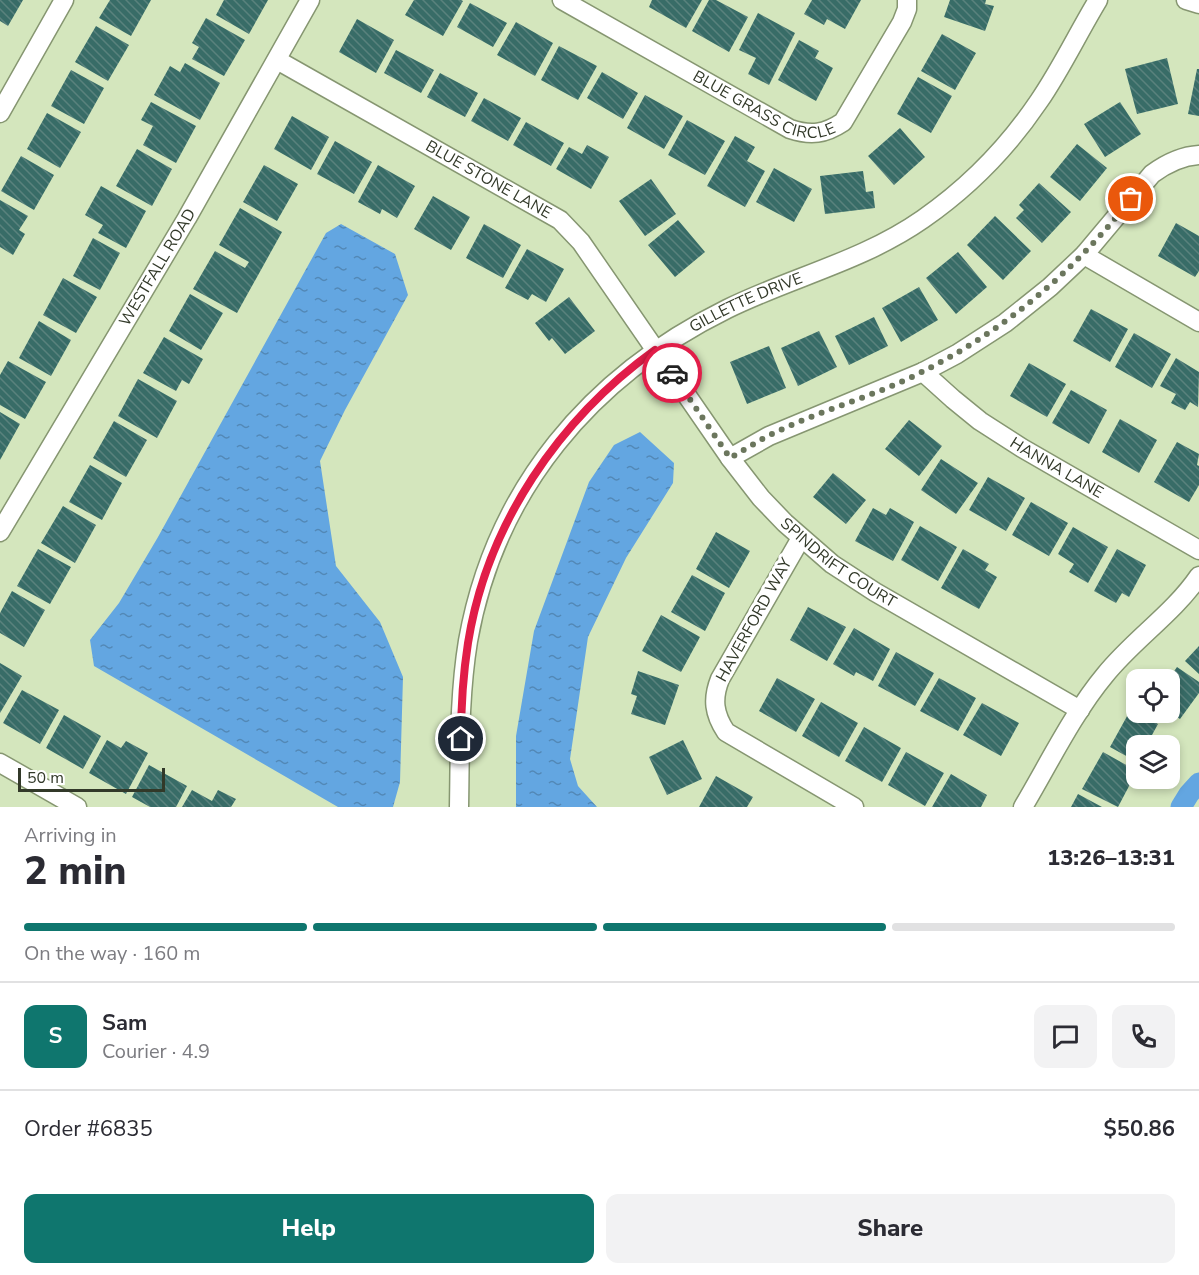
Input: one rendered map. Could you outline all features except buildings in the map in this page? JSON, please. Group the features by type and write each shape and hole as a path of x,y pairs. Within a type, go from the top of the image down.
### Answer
{"street":[{"path":"0,113 64,0"},
{"name":"WESTFALL ROAD","path":"0,532 187,218 310,0"},
{"name":"BLUE GRASS CIRCLE","path":"562,0 790,129 803,134 818,134 832,130 843,122 902,22 907,9 907,0"},
{"name":"GILLETTE DRIVE","path":"459,807 462,694 468,643 478,600 503,529 546,456 579,416 615,380 685,330 731,307 879,246 946,201 987,165 1010,140 1040,100 1098,0"},
{"path":"1186,0 1199,4"},
{"name":"BLUE STONE LANE","path":"277,60 560,220 581,242 655,350"},
{"path":"730,458 769,436 923,372 957,354 1005,323 1050,287 1083,255 1152,174 1177,159 1199,155"},
{"path":"1083,255 1199,322"},
{"name":"SPINDRIFT COURT","path":"655,350 730,458 762,498 801,538 832,564 875,592 1080,710"},
{"name":"HANNA LANE","path":"923,372 952,399 1013,443 1199,550"},
{"name":"HAVERFORD WAY","path":"801,538 720,679 715,692 714,706 718,720 726,732 854,807"},
{"path":"1023,807 1080,710 1105,674 1129,648 1169,613 1199,576"},
{"path":"0,763 76,807"}],"water":[{"path":"341,224 395,254 408,295 320,461 336,566 380,622 403,677 400,782 393,807 338,807 94,666 90,640 119,603 158,537 326,233"},
{"path":"640,432 674,463 673,483 626,558 588,637 570,759 578,786 597,807 516,807 516,736 534,631 589,482 614,445"}],"waterway":[{"path":"1181,807 1199,783"}],"way so far":[{"path":"672,373 730,458 795,424 923,372 957,354 1005,323 1050,287 1083,255 1109,228 1131,199"}],"route":[{"path":"461,739 462,694 475,609 490,561 519,499 546,456 579,416 615,380 655,350 672,373"}]}
